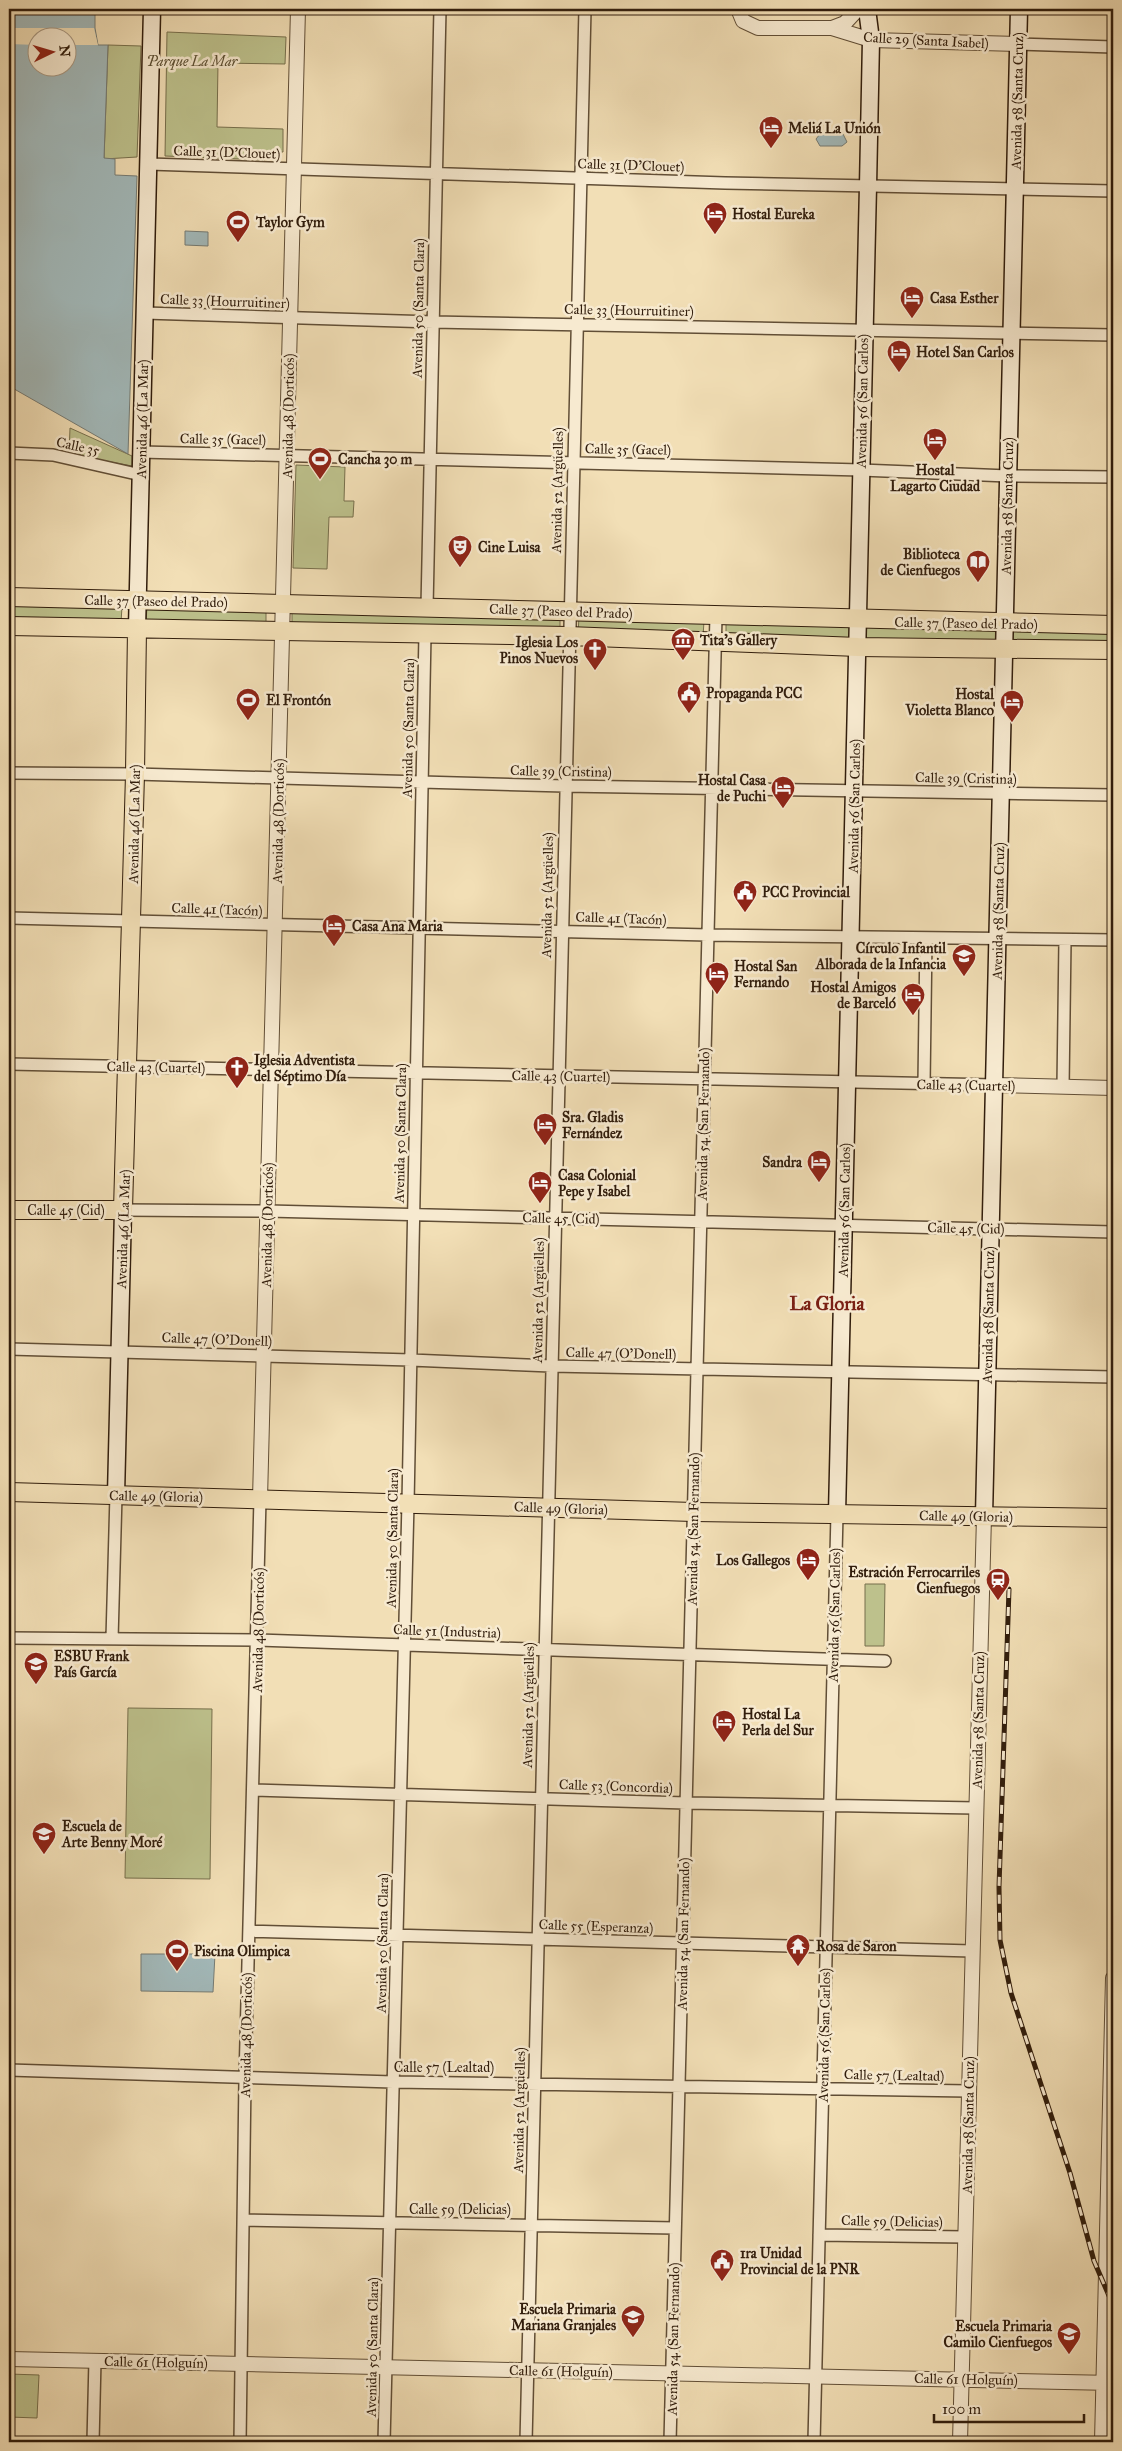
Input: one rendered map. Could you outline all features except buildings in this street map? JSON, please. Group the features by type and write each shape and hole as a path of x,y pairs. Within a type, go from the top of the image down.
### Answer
{"main road":[{"name":"Avenida 46 (La Mar)","path":"116,1495 128,1066 152,9"},
{"name":"Avenida 56 (San Carlos)","path":"837,1514 871,40 867,9"},
{"name":"Avenida 58 (Santa Cruz)","path":"984,1516 1019,9"},
{"name":"Calle 37 (Paseo del Prado)","path":"9,597 138,602 427,607 1113,626"},
{"name":"Calle 37 (Paseo del Prado)","path":"9,626 568,636 858,647 1113,650"},
{"name":"Calle 45 (Cid)","path":"9,1210 123,1210"},
{"name":"Calle 49 (Gloria)","path":"9,1492 694,1512 1113,1518"}],"street":[{"name":"Avenida 48 (Dorticós)","path":"240,2442 245,2079 258,1640 298,9"},
{"name":"Avenida 50 (Santa Clara)","path":"427,607 440,9"},
{"name":"Avenida 52 (Argüelles)","path":"526,2442 568,636 585,9"},
{"path":"832,28 845,23 858,9"},
{"name":"Calle 29 (Santa Isabel)","path":"740,15 758,28 832,28 871,40 1113,47"},
{"name":"Calle 31 (D'Clouet)","path":"148,164 436,174 1113,191"},
{"name":"Calle 33 (Hourruitiner)","path":"145,313 433,322 1113,335"},
{"name":"Calle 35 (Gacel)","path":"141,452 573,462 1008,476 1113,477"},
{"name":"Calle 35","path":"9,453 53,455 141,475"},
{"name":"Avenida 54 (San Fernando)","path":"670,2442 716,616"},
{"name":"Avenida 50 (Santa Clara)","path":"384,2442 408,1503 425,634"},
{"name":"Calle 39 (Cristina)","path":"9,773 135,774 712,789 1113,795"},
{"name":"Calle 41 (Tacón)","path":"9,918 275,926 419,927 708,936 1113,940"},
{"path":"924,1084 926,938"},
{"path":"1063,1087 1065,940"},
{"name":"Calle 43 (Cuartel)","path":"9,1064 1113,1088"},
{"name":"Calle 45 (Cid)","path":"123,1210 268,1211 1113,1232"},
{"name":"Calle 47 (O'Donell)","path":"9,1349 697,1370 1113,1377"},
{"name":"Avenida 46 (La Mar)","path":"112,1639 116,1495"},
{"name":"Avenida 56 (San Carlos)","path":"814,2442 837,1514"},
{"name":"Avenida 58 (Santa Cruz)","path":"960,2442 984,1516"},
{"name":"Calle 51 (Industria)","path":"9,1638 258,1640 544,1649 690,1656 885,1660"},
{"name":"Calle 53 (Concordia)","path":"254,1790 686,1803 976,1808"},
{"name":"Calle 55 (Esperanza)","path":"249,1931 972,1951"},
{"path":"1102,2442 1108,2383 1113,1978"},
{"name":"Calle 57 (Lealtad)","path":"9,2070 245,2079 969,2091"},
{"name":"Calle 59 (Delicias)","path":"244,2220 675,2228"},
{"name":"Calle 59 (Delicias)","path":"819,2235 965,2237"},
{"name":"Calle 61 (Holguín)","path":"9,2359 1108,2383"},
{"path":"93,2442 95,2360"}],"green space":[{"path":"757,9 849,9 844,13"},
{"name":"Parque La Mar","path":"167,32 286,37 285,64 218,63 217,127 283,129 283,152 266,152 265,160 165,156"},
{"path":"108,45 141,46 137,157 104,159"},
{"path":"70,428 132,456 132,466 69,454"},
{"path":"296,465 345,467 344,501 354,501 353,517 329,517 327,569 293,568"},
{"path":"9,602 122,606 121,623 9,620"},
{"path":"147,606 266,609 266,626 146,624"},
{"path":"292,610 560,616 560,633 292,627"},
{"path":"579,617 704,621 703,637 578,633"},
{"path":"726,621 1113,631 1113,646 726,637"},
{"path":"865,1584 885,1584 884,1646 865,1646"},
{"path":"128,1708 212,1709 210,1879 125,1878"},
{"path":"9,2374 39,2375 37,2418 9,2417"}],"water":[{"path":"9,9 95,9 95,28 98,45 108,45 104,158 115,159 115,175 137,176 128,454 9,386"},
{"path":"820,134 843,134 847,142 842,146 820,146 816,139"},
{"path":"185,231 208,232 208,246 185,245"},
{"name":"Piscina Olimpica","path":"141,1954 215,1954 213,1992 141,1991"}],"pier":[{"path":"9,28 28,28 28,45 9,44"},
{"path":"78,28 94,28 98,45 78,45"}],"railway":[{"path":"1009,1589 999,1887 1000,1940 1011,1993 1070,2173 1094,2261 1113,2305"}],"place":[{"name":"Meliá La Unión","path":"771,149"},
{"name":"Hostal Eureka","path":"715,235"},
{"name":"Taylor Gym","path":"238,243"},
{"name":"Casa Esther","path":"912,319"},
{"name":"Hotel San Carlos","path":"899,373"},
{"name":"Hostal Lagarto Ciudad","path":"935,461"},
{"name":"Cancha 30 m","path":"320,480"},
{"name":"Cine Luisa","path":"460,568"},
{"name":"Biblioteca de Cienfuegos","path":"978,583"},
{"name":"Tita's Gallery","path":"683,661"},
{"name":"Iglesia Los Pinos Nuevos","path":"595,671"},
{"name":"Propaganda PCC","path":"689,714"},
{"name":"El Frontón","path":"248,721"},
{"name":"Hostal Violetta Blanco","path":"1012,723"},
{"name":"Hostal Casa de Puchi","path":"783,809"},
{"name":"PCC Provincial","path":"745,913"},
{"name":"Casa Ana Maria","path":"334,947"},
{"name":"Círculo Infantil Alborada de la Infancia","path":"964,977"},
{"name":"Hostal San Fernando","path":"717,995"},
{"name":"Hostal Amigos de Barceló","path":"913,1016"},
{"name":"Iglesia Adventista del Séptimo Día","path":"237,1089"},
{"name":"Sra. Gladis Fernández","path":"545,1146"},
{"name":"Sandra","path":"819,1183"},
{"name":"Casa Colonial Pepe y Isabel","path":"540,1204"},
{"name":"Los Gallegos","path":"808,1581"},
{"name":"Estración Ferrocarriles Cienfuegos","path":"998,1601"},
{"name":"ESBU Frank País García","path":"36,1685"},
{"name":"Hostal La Perla del Sur","path":"724,1743"},
{"name":"Escuela de Arte Benny Moré","path":"44,1855"},
{"name":"Rosa de Saron","path":"798,1967"},
{"name":"Piscina Olimpica","path":"177,1972"},
{"name":"1ra Unidad Provincial de la PNR","path":"722,2282"},
{"name":"Escuela Primaria Mariana Granjales","path":"633,2338"},
{"name":"Escuela Primaria Camilo Cienfuegos","path":"1069,2355"}],"district":[{"name":"La Gloria","path":"827,1303"}]}
